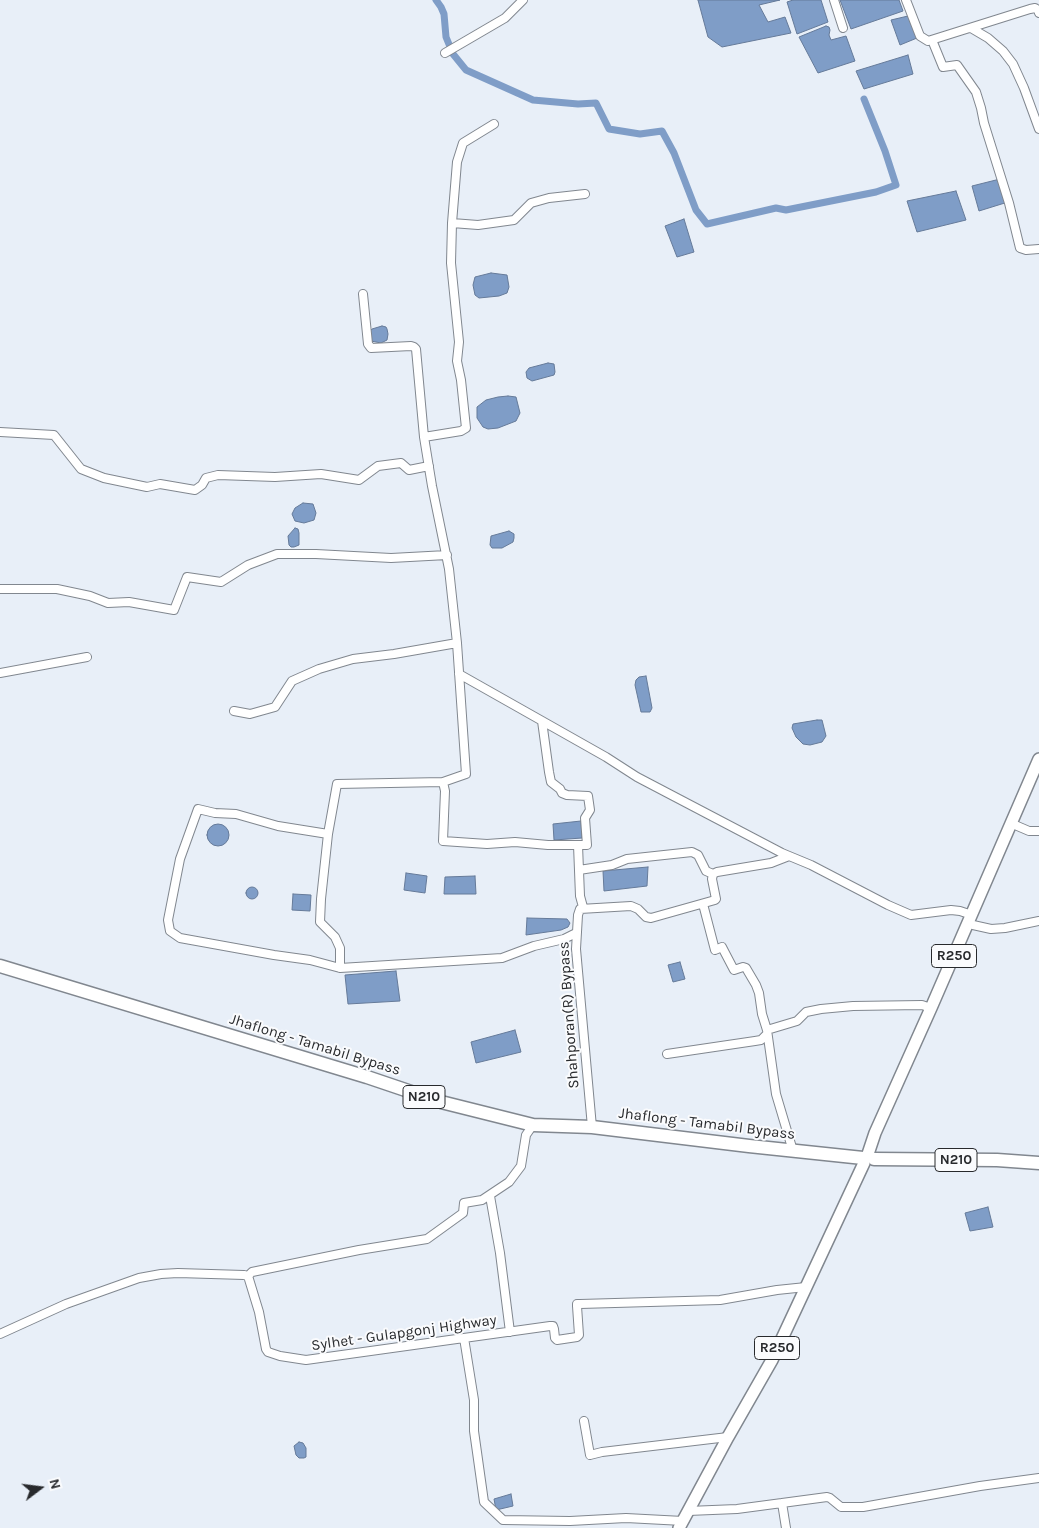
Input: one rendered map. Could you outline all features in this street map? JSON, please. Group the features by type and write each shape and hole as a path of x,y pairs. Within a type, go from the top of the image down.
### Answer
{"highway":[{"name":"Jhaflong - Tamabil Bypass","path":"0,966 367,1077 441,1102 534,1125 592,1127 869,1159 997,1160 1039,1163"}],"main road":[{"name":"R250","path":"686,1520 775,1362 880,1134 1039,758"},
{"name":"R250","path":"686,1520 728,1437 772,1360 869,1159 876,1133 1039,770"}],"street":[{"path":"444,53 505,18 523,0"},
{"path":"834,0 843,28"},
{"path":"906,0 920,36 928,41 1030,9 1035,8 1039,13"},
{"path":"971,28 988,38 1003,51 1013,64 1039,129"},
{"path":"932,40 942,67 957,65 976,92 1009,203 1020,248 1026,250 1039,249"},
{"path":"424,437 465,430 467,425 458,361 459,342 451,263 457,162 463,143 494,124"},
{"path":"452,223 478,224 514,220 531,203 549,198 585,194"},
{"path":"340,968 340,948 335,937 320,922 328,834 337,784 443,782 466,774 457,643 447,555 424,437 416,349 414,346 371,348 368,344 363,294"},
{"path":"0,432 54,435 81,469 104,478 147,487 160,484 196,490 206,478 218,475 265,477 321,474 359,480 378,466 401,464 408,470 429,466"},
{"path":"0,589 56,589 90,596 108,603 129,602 174,610 187,577 221,582 248,565 277,554 391,558 447,555"},
{"path":"234,711 250,714 275,707 292,681 319,669 353,660 457,643"},
{"path":"0,673 87,657"},
{"path":"459,674 606,757 637,777 789,856 811,865 888,906 911,916 951,910 960,911 972,920 991,929 1039,921"},
{"path":"443,782 445,790 443,841 487,844 515,842 587,845 585,818 590,810 588,796 567,795 562,793 551,782 548,772 542,721"},
{"path":"328,834 278,826 236,814 215,813 198,809 180,859 168,920 170,931 180,938 274,956 310,960 340,968 502,958 534,946 564,939 576,933"},
{"path":"1015,826 1039,831"},
{"path":"578,845 580,896 583,908 631,906 638,909 646,917 651,918 712,902 716,898 712,879 713,874"},
{"path":"580,870 612,865 627,859 692,852 698,855 706,871 713,874 771,863 789,856"},
{"path":"703,904 715,950 722,947 734,970 746,968 759,993 776,1094 793,1150"},
{"name":"Shahporan(R) Bypass","path":"583,908 580,909 578,915 576,949 592,1127"},
{"path":"668,1054 761,1040 767,1032 797,1021 806,1012 821,1009 853,1006 922,1005 931,1008"},
{"path":"0,1334 66,1304 139,1278 178,1273 248,1276 252,1272 426,1239 463,1213 464,1203 482,1200 509,1182 521,1166 526,1135 534,1125"},
{"path":"490,1196 500,1253 510,1332"},
{"name":"Sylhet - Gulapgonj Highway","path":"248,1276 268,1352 280,1356 310,1360 550,1326 553,1326 557,1340 577,1336 579,1335 577,1304 720,1300 777,1290 806,1288"},
{"path":"464,1338 474,1400 474,1431 484,1502 503,1520 570,1521 626,1518 686,1520 737,1509 827,1497 841,1507 864,1507 980,1486 1039,1478"},
{"path":"584,1421 590,1455 728,1437"},
{"path":"782,1503 786,1528"}],"water":[{"path":"698,0 780,0 759,5 768,22 785,17 791,33 722,47 708,37"},
{"path":"793,0 821,0 828,22 797,34 787,2"},
{"path":"840,0 899,0 903,11 851,29"},
{"path":"908,16 917,38 900,45 891,20"},
{"path":"826,26 829,27 831,40 846,36 855,61 818,73 799,37"},
{"path":"908,55 913,74 864,89 856,71"},
{"path":"1000,179 1008,202 979,211 972,186"},
{"path":"956,191 966,220 917,232 907,201"},
{"path":"684,219 694,252 677,257 665,226"},
{"path":"491,273 507,275 509,287 507,293 499,296 479,298 475,295 473,285 475,277"},
{"path":"382,326 387,329 387,340 381,343 371,341 369,332"},
{"path":"548,363 554,364 554,375 532,381 527,378 526,372 529,368"},
{"path":"508,396 516,397 520,413 516,421 498,428 488,429 483,427 477,418 477,407 486,400"},
{"path":"303,503 313,504 316,513 314,520 304,523 295,521 292,514 295,508"},
{"path":"295,528 298,529 299,533 299,545 291,547 288,536"},
{"path":"509,531 514,534 513,542 502,548 492,548 490,545 491,536"},
{"path":"646,676 652,708 650,712 641,712 635,685 639,677"},
{"path":"822,720 826,736 822,742 810,745 803,744 796,737 792,728 793,724"},
{"path":"581,821 582,838 554,840 553,824"},
{"path":"218,824 226,827 229,835 226,843 218,846 210,843 207,835 210,827"},
{"path":"648,867 647,886 604,891 603,871"},
{"path":"406,873 427,876 425,893 404,890"},
{"path":"475,876 476,894 444,894 445,877"},
{"path":"250,887 254,887 258,893 254,899 250,899 246,895 246,891"},
{"path":"293,894 311,895 310,911 292,910"},
{"path":"527,918 567,919 570,923 568,927 561,930 526,935"},
{"path":"680,962 685,979 673,982 668,965"},
{"path":"396,971 400,1001 348,1004 345,975"},
{"path":"515,1030 521,1052 476,1063 471,1042"},
{"path":"988,1207 993,1227 970,1231 965,1213"},
{"path":"299,1442 303,1443 306,1448 306,1457 304,1458 299,1458 296,1455 294,1446"},
{"path":"511,1494 513,1506 496,1510 494,1499"}],"waterway":[{"path":"436,0 444,14 446,37 453,54 466,70 533,100 578,104 596,103 609,129 640,134 662,131 674,153 696,210 707,224 776,208 786,210 876,192 896,185 885,151 864,99"}]}
